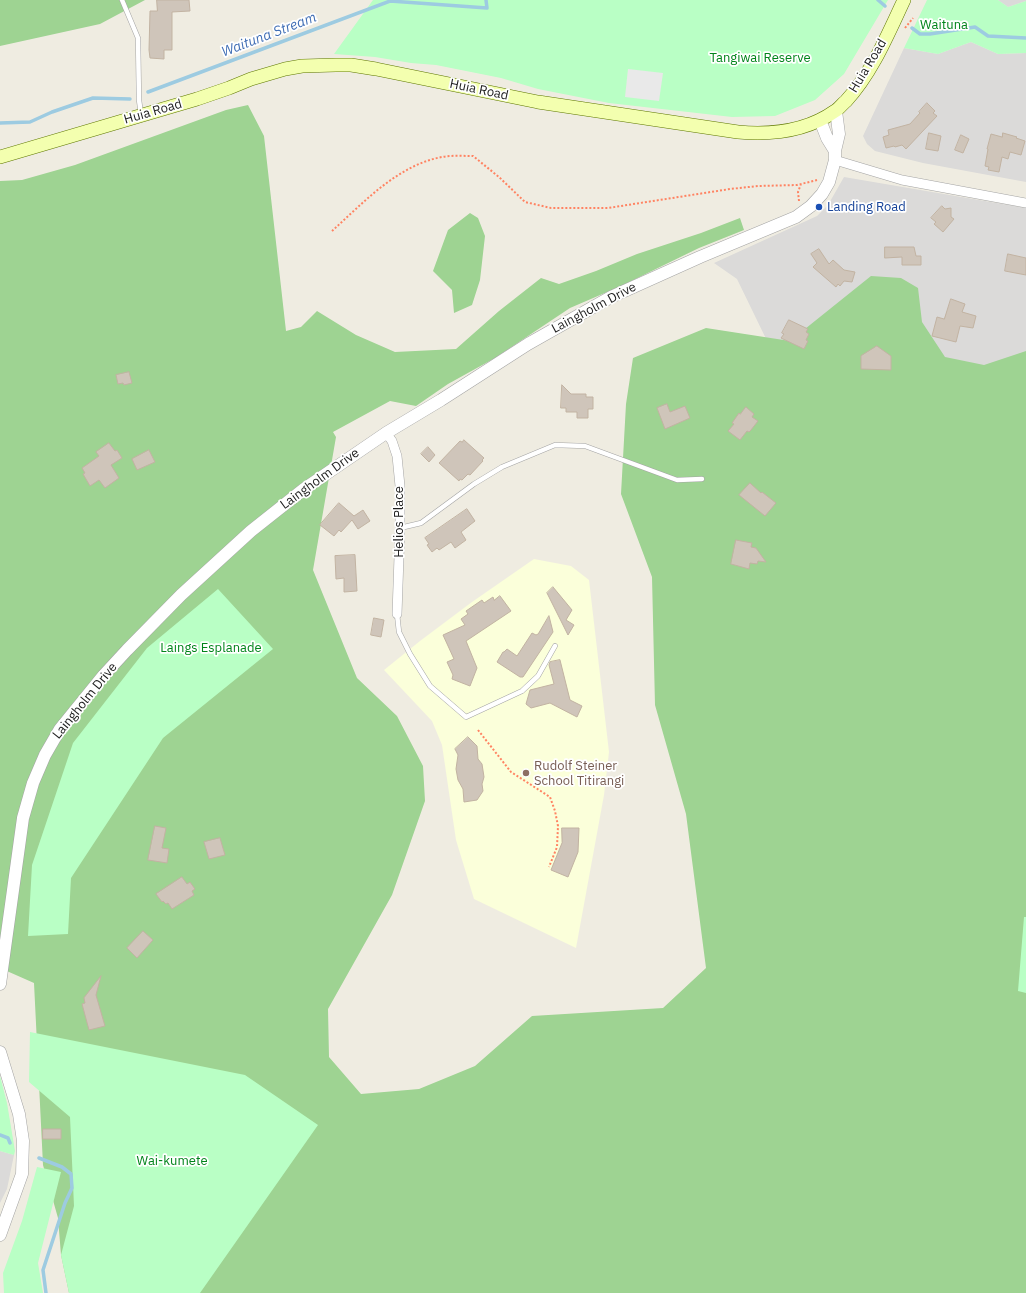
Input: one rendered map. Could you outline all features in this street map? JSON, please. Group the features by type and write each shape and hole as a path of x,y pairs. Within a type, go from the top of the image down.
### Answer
{"main road":[{"name":"Huia Road","path":"0,157 197,99 274,72 294,67 336,65 364,67 403,74 576,109 738,132 756,134 775,133 796,129 820,120 836,111 862,81 878,53 904,0"}],"street":[{"name":"Laingholm Drive","path":"0,984 23,818 33,782 45,754 72,713 127,650 181,595 251,531 304,489 386,433 528,344 611,297 796,217 811,206 822,194 829,182 839,134 836,111"},
{"path":"820,120 835,156 902,180 1026,203"},
{"name":"Helios Place","path":"386,433 392,441 397,456 400,486 397,614"},
{"path":"0,1052 19,1114 23,1141 22,1174 0,1235"}],"lane":[{"path":"122,0 138,38 139,100 142,115"},
{"path":"400,528 421,523 474,484 502,467 555,445 585,446 677,480 702,479"},
{"path":"397,614 399,632 410,654 430,686 466,717 522,691 538,676 555,646"}],"path":[{"path":"903,31 913,18"},
{"path":"332,231 361,204 392,179 420,164 443,157 473,156 499,177 525,202 551,208 608,208 730,189 758,186 797,185 830,178"},
{"path":"801,184 798,192 798,199 804,211"},
{"path":"478,730 511,772 550,797 558,826 557,847 549,867"}],"shaded area":[{"path":"998,0 1026,0 1026,1 1008,7"},
{"path":"971,42 998,54 1026,53 1026,182 923,163 875,151 867,144 863,136 904,48 938,54"},
{"path":"628,69 663,73 659,101 625,97"},
{"path":"844,177 1026,208 1026,445 770,347 737,279 714,263 817,216 828,205"},
{"name":"Rudolf Steiner School Titirangi","path":"534,559 571,566 589,580 609,752 604,795 576,948 474,899 456,840 442,745 432,721 384,670 472,602"},
{"path":"0,1151 14,1155 7,1189 0,1203"}],"green space":[{"path":"0,0 145,0 100,24 0,46"},
{"name":"Tangiwai Reserve","path":"373,0 888,0 844,74 815,100 775,116 732,117 609,103 538,89 501,78 436,65 411,63 375,57 334,54"},
{"name":"Waituna","path":"927,0 998,0 1008,7 1026,1 1026,53 998,54 971,42 938,54 904,48"},
{"path":"248,105 264,136 286,331 301,327 317,311 356,335 395,352 456,349 499,311 541,278 559,284 637,254 701,233 740,218 744,230 699,248 621,286 570,308 495,358 448,384 416,406 390,401 333,432 336,437 313,570 357,678 397,716 423,766 425,801 392,895 328,1009 329,1057 361,1094 419,1089 475,1066 532,1016 663,1008 706,968 686,814 655,705 652,577 621,494 626,404 633,358 706,328 790,341 871,276 901,278 918,288 922,322 945,357 984,365 1026,351 1026,1293 69,1293 61,1255 58,1218 43,1165 34,983 0,968 0,181 22,180 75,165 226,110"},
{"path":"470,213 478,218 485,236 480,280 472,305 454,313 452,290 433,271 448,230"},
{"name":"Laings Esplanade","path":"218,589 273,649 163,738 71,878 68,934 28,936 32,865 73,743 147,648"},
{"path":"1024,917 1026,917 1026,993 1018,991"},
{"name":"Wai-kumete","path":"30,1032 245,1075 318,1125 200,1293 69,1293 61,1255 74,1206 70,1117 29,1082"},
{"path":"0,1076 7,1103 15,1151 14,1155 0,1151"},
{"path":"37,1167 61,1172 38,1263 43,1293 4,1293 3,1273 22,1221"}],"building":[{"path":"157,0 189,0 190,11 172,12 172,50 164,50 164,59 150,58 149,50 150,11 157,11"},
{"path":"927,103 935,111 933,113 937,116 906,149 902,145 886,148 883,137 889,135 888,130 910,124"},
{"path":"929,133 941,136 938,151 926,149"},
{"path":"1003,133 1025,141 1021,155 1010,152 1008,159 1002,157 999,172 988,170 989,167 985,166 991,134 1002,137"},
{"path":"961,135 969,139 963,153 955,150"},
{"path":"942,206 945,209 951,208 951,217 954,219 943,232 934,224 936,222 931,218"},
{"path":"885,247 914,247 916,256 921,256 921,265 902,265 902,257 885,258"},
{"path":"819,249 829,264 833,260 844,270 855,272 852,282 844,281 840,286 838,284 836,287 813,267 817,263 811,254"},
{"path":"1008,254 1026,258 1026,275 1005,271"},
{"path":"951,299 965,304 962,312 976,316 973,328 960,326 956,342 932,336 937,317 944,319"},
{"path":"789,320 808,329 806,332 809,334 806,340 808,341 804,349 781,338"},
{"path":"877,346 891,356 891,370 861,369 861,356"},
{"path":"129,372 132,383 124,385 123,383 118,384 116,375"},
{"path":"562,385 571,394 586,394 586,397 593,397 593,409 588,409 588,418 577,418 577,412 566,412 566,408 561,408"},
{"path":"667,404 670,412 685,406 690,418 665,429 657,408"},
{"path":"746,407 754,414 752,417 758,421 740,440 728,431 734,424 732,423 739,413 740,414"},
{"path":"464,440 484,458 470,475 468,474 459,481 439,463 460,441 462,442"},
{"path":"109,443 115,451 117,450 122,458 111,465 119,478 105,488 99,480 90,486 83,474 85,473 82,468 99,456 96,452"},
{"path":"428,447 435,455 429,462 421,454"},
{"path":"149,450 155,462 137,470 132,459"},
{"path":"750,483 761,493 762,492 776,503 765,516 739,495"},
{"path":"339,503 354,516 363,510 370,521 358,529 352,520 341,532 339,530 334,536 320,525"},
{"path":"467,509 475,521 461,532 466,540 455,548 451,542 439,550 437,548 432,552 427,545 429,544 425,538"},
{"path":"736,540 752,543 751,547 756,548 766,562 758,561 757,564 750,563 749,569 731,564"},
{"path":"355,555 357,591 344,592 344,578 336,579 335,556"},
{"path":"553,587 572,610 566,620 574,625 568,635 547,593"},
{"path":"500,596 511,611 466,641 477,668 470,686 452,679 453,675 447,662 454,659 443,635 465,625 461,619 468,614 466,611 482,600 484,603 493,597 494,600"},
{"path":"549,616 553,632 523,677 520,677 497,662 503,652 507,649 517,656 532,633 536,635 538,634"},
{"path":"374,618 384,620 381,637 371,635"},
{"path":"560,660 570,700 582,706 577,717 550,703 531,708 526,704 530,690 554,684 549,665 550,662"},
{"path":"468,737 477,746 478,759 482,764 484,777 482,784 483,791 477,800 464,802 463,789 458,780 456,769 458,755 455,749"},
{"path":"155,826 166,828 162,848 169,849 167,863 148,860"},
{"path":"562,828 579,828 578,852 568,877 551,870 562,843"},
{"path":"220,838 225,855 209,859 204,842"},
{"path":"182,877 187,884 190,882 195,889 192,891 194,895 172,909 168,903 166,904 163,901 162,902 156,894"},
{"path":"143,931 153,940 137,958 127,948"},
{"path":"101,976 96,995 105,1026 89,1030 82,1004 85,1003 84,998"},
{"path":"43,1129 61,1129 61,1139 43,1139"}],"waterway":[{"name":"Waituna Stream","path":"148,92 390,1 487,8 486,0"},
{"name":"Waituna Stream","path":"878,0 885,6"},
{"name":"Waituna Stream","path":"912,28 920,34 930,34 975,27 988,36 1026,38"},
{"name":"Waituna Stream","path":"0,123 30,122 52,112 93,98 130,99"},
{"path":"0,1135 8,1138 10,1143"},
{"path":"39,1158 62,1167 71,1174 72,1188 65,1203 43,1270 46,1293"}],"place":[{"name":"Landing Road","path":"819,207"},
{"name":"Rudolf Steiner School Titirangi","path":"526,773"}]}
